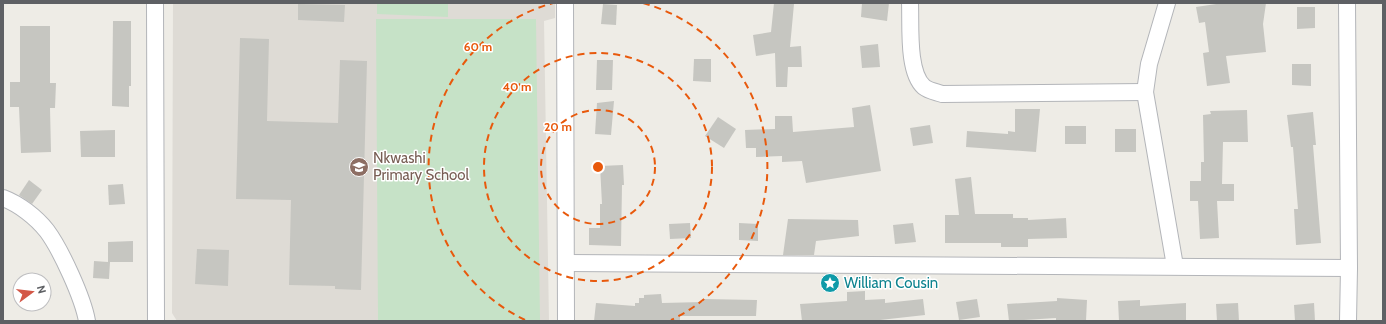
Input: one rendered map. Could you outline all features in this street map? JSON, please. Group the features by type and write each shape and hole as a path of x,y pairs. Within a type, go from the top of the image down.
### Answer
{"street":[{"path":"149,3 155,3 156,321"},
{"path":"565,3 566,321"},
{"path":"910,3 913,64 917,79 926,89 942,94 1145,92"},
{"path":"1167,3 1148,64 1145,92 1175,266"},
{"path":"1347,3 1348,321"},
{"path":"3,198 29,213 47,232 70,273 85,311 87,321"},
{"path":"567,263 1349,268"}],"shaded area":[{"name":"Nkwashi Primary School","path":"173,3 555,3 555,18 544,21 549,321 177,321 172,313"}],"green space":[{"path":"377,3 448,3 448,17 377,14"},
{"path":"376,19 536,19 540,321 378,321"}],"building":[{"path":"774,3 794,4 790,47 801,46 802,67 788,67 787,87 776,87 775,53 756,56 753,35 771,32"},
{"path":"862,3 889,3 887,21 861,17"},
{"path":"1223,3 1266,3 1263,24 1266,52 1226,56 1230,83 1207,86 1203,53 1209,52 1205,22 1199,23 1196,7"},
{"path":"298,4 345,5 344,22 298,20"},
{"path":"603,4 617,5 616,25 601,24"},
{"path":"1297,7 1315,7 1315,28 1297,29"},
{"path":"113,21 131,21 131,86 129,86 129,107 112,106"},
{"path":"20,26 50,26 50,83 56,83 55,108 50,108 51,152 21,153 19,107 10,107 10,82 20,82"},
{"path":"240,38 269,39 267,121 338,123 340,60 367,61 361,290 335,289 335,286 289,285 291,200 236,199"},
{"path":"878,44 880,67 862,68 860,46"},
{"path":"694,59 711,59 711,82 693,81"},
{"path":"597,60 613,60 612,90 596,90"},
{"path":"1292,64 1311,64 1311,86 1292,85"},
{"path":"614,101 611,135 595,134 597,103"},
{"path":"870,105 881,171 806,183 802,161 782,162 782,156 756,157 756,148 746,148 745,130 775,129 775,116 792,116 793,132 854,127 852,108"},
{"path":"1015,109 1040,109 1036,152 966,147 967,131 1008,134 1008,131 1015,132"},
{"path":"1247,110 1248,142 1223,142 1222,184 1234,184 1234,201 1217,201 1219,238 1200,239 1198,201 1190,201 1190,181 1201,181 1201,162 1204,162 1203,115 1211,114 1210,111"},
{"path":"1313,112 1316,145 1313,145 1321,243 1296,245 1294,209 1298,209 1293,147 1291,147 1287,115"},
{"path":"718,117 736,129 724,148 705,136"},
{"path":"930,125 933,143 913,146 910,128"},
{"path":"1065,126 1086,126 1086,144 1065,144"},
{"path":"1115,129 1136,129 1136,152 1115,152"},
{"path":"115,130 115,157 81,157 80,131"},
{"path":"623,165 624,185 622,185 621,246 589,245 589,228 600,228 600,204 602,204 600,166"},
{"path":"971,177 975,214 1013,214 1013,218 1028,218 1028,220 1066,218 1067,238 1028,239 1028,247 1001,247 1001,243 945,243 945,215 959,215 955,179"},
{"path":"29,180 42,190 32,204 19,195"},
{"path":"123,184 125,204 109,205 108,185"},
{"path":"788,219 858,220 859,236 816,241 814,255 783,255"},
{"path":"690,223 691,238 670,239 669,224"},
{"path":"739,223 758,224 758,241 739,240"},
{"path":"913,223 916,242 895,244 893,225"},
{"path":"133,241 133,262 110,262 109,279 93,278 94,261 108,262 108,242"},
{"path":"197,249 229,250 228,286 195,284"},
{"path":"865,291 865,300 885,299 885,303 923,299 925,315 880,320 802,321 800,304 847,301 847,292"},
{"path":"661,294 662,303 703,302 703,299 757,300 756,316 680,316 680,321 594,321 596,303 635,306 635,303 639,303 639,298 644,298 644,295"},
{"path":"1057,298 1087,300 1086,321 1056,321 1056,318 1009,321 1007,304 1057,301"},
{"path":"977,299 980,317 959,320 956,302"},
{"path":"1140,300 1140,306 1186,303 1186,321 1119,321 1118,301"},
{"path":"1238,303 1239,321 1217,321 1216,304"},
{"path":"1314,303 1315,321 1295,321 1294,305"}],"place":[{"name":"Nkwashi Primary School","path":"359,167"},
{"name":"William Cousin","path":"830,283"}]}
